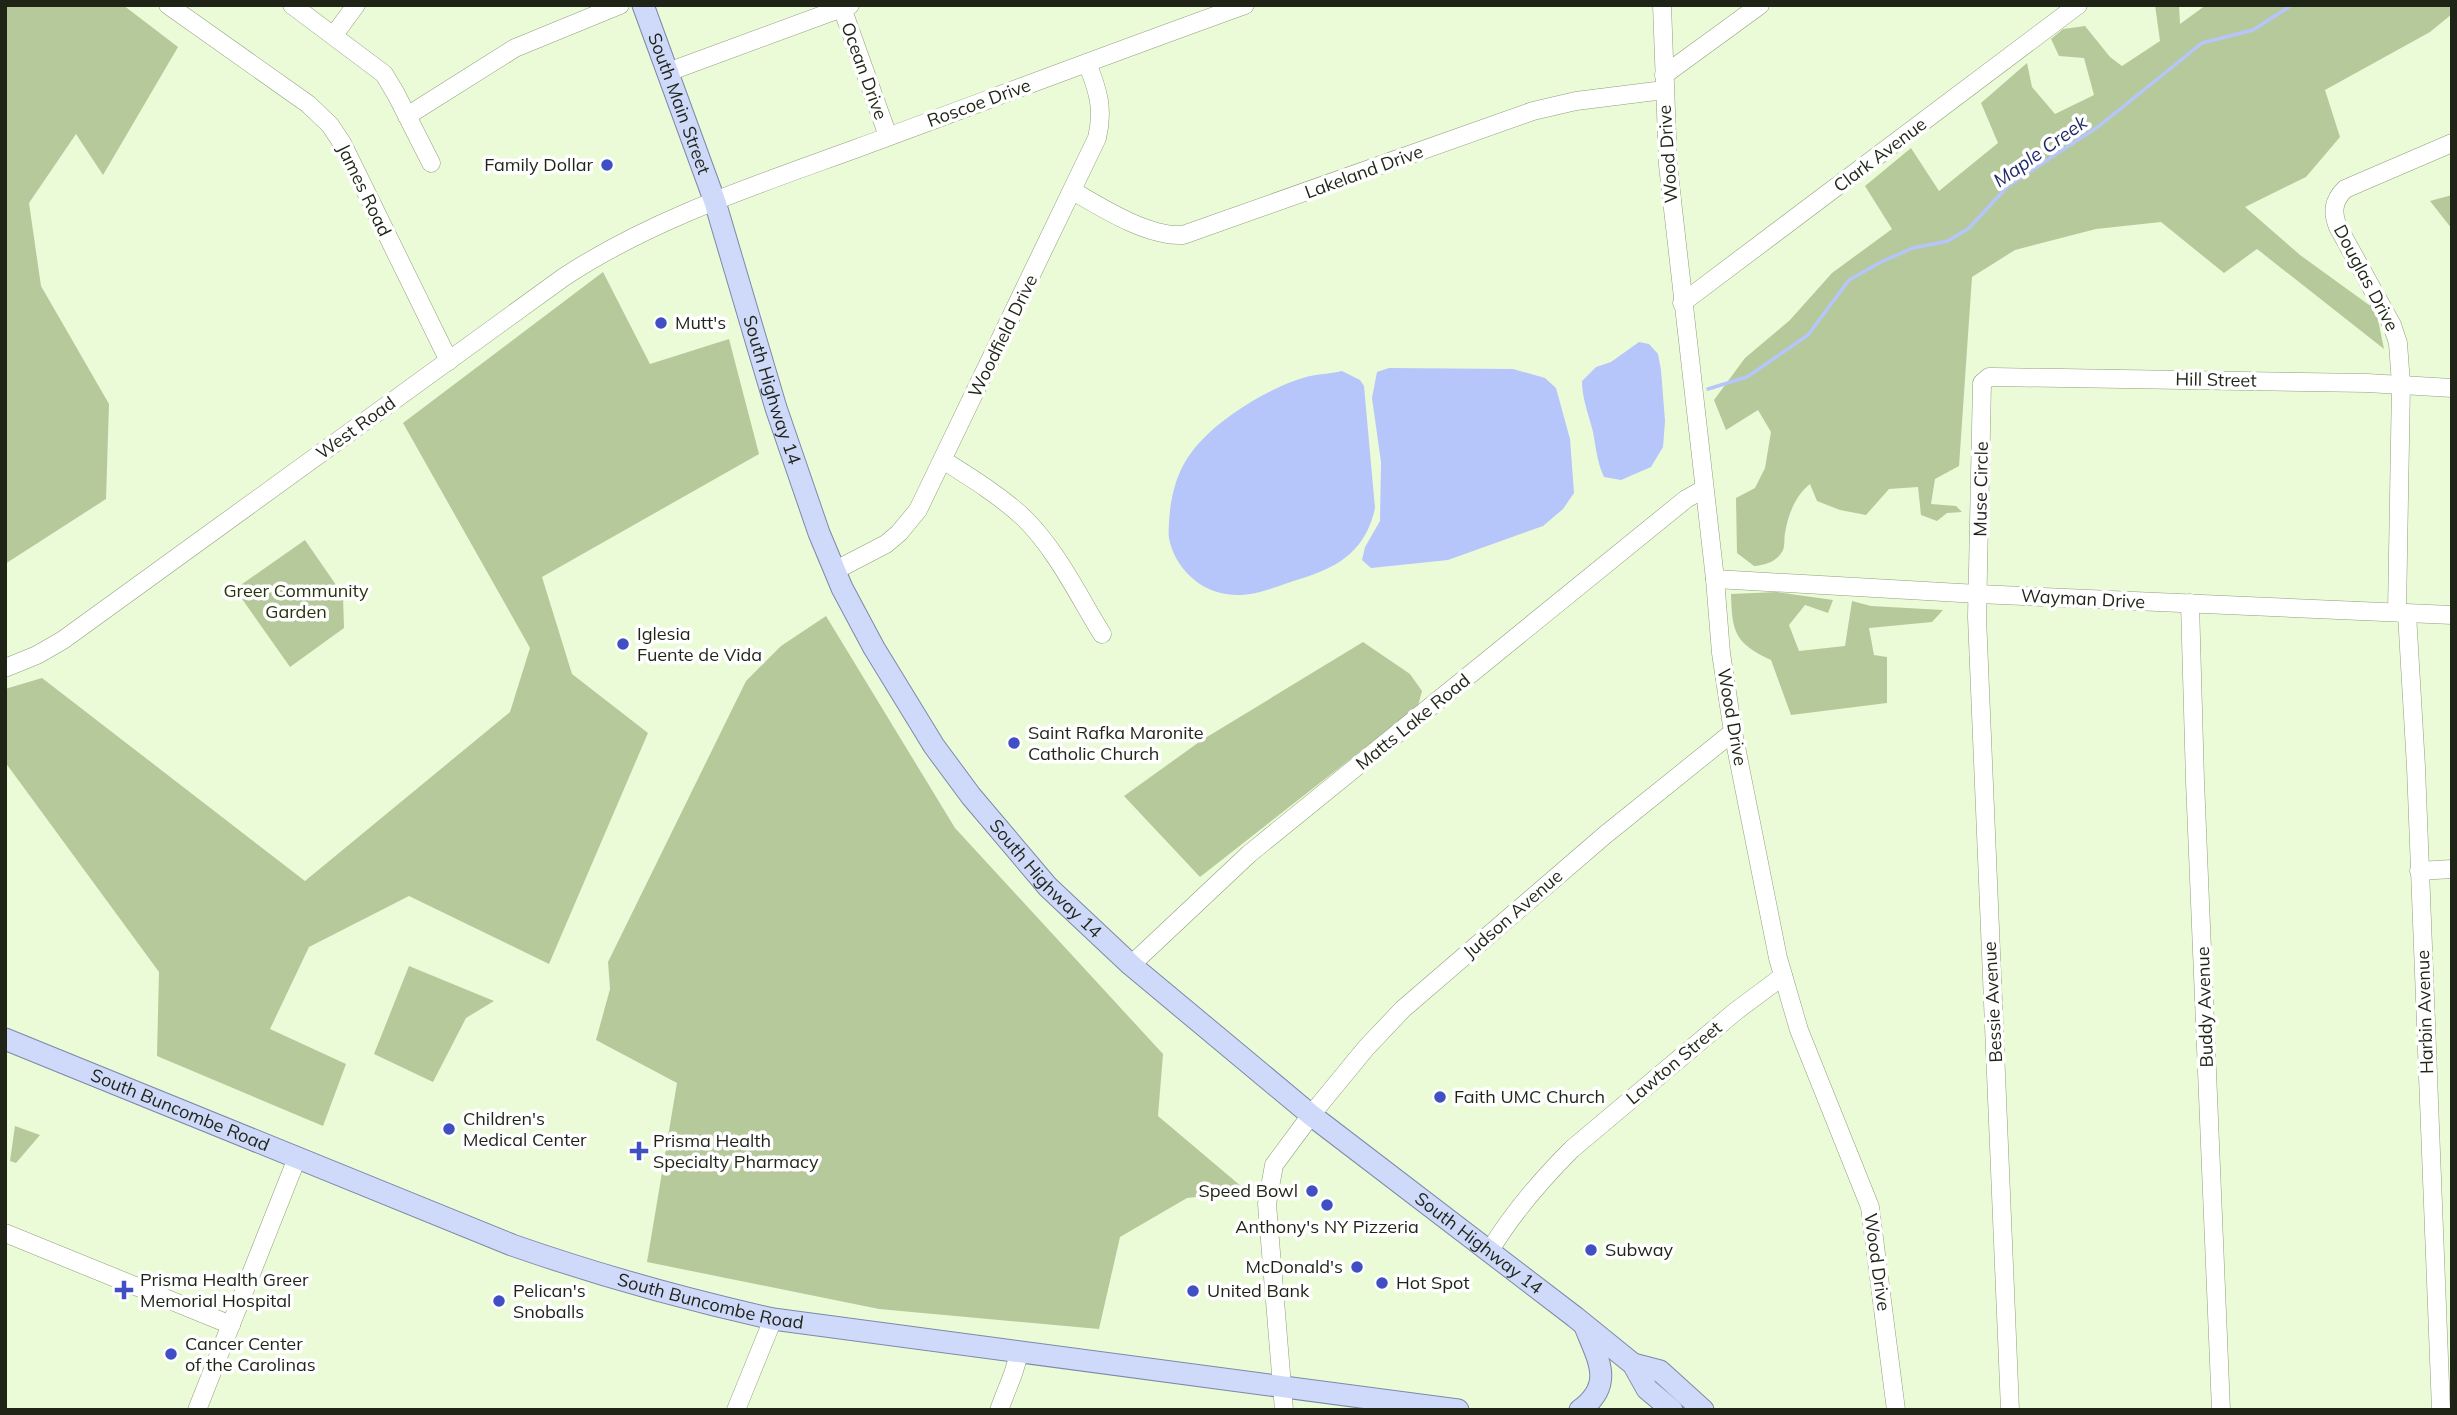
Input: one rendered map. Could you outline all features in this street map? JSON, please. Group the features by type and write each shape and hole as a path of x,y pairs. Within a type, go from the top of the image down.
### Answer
{"main road":[{"name":"South Main Street","path":"642,5 715,202"},
{"name":"South Highway 14","path":"715,202 776,408 819,533 842,588 901,695 971,796 1048,887 1130,965 1311,1115 1633,1364 1647,1389 1672,1410"},
{"name":"South Buncombe Road","path":"5,1039 512,1245 689,1300 773,1319 1458,1410"},
{"path":"1580,1410 1595,1396 1602,1376 1600,1361 1584,1324"},
{"name":"South Highway 14","path":"1633,1364 1660,1371 1703,1410"}],"street":[{"name":"James Road","path":"167,5 308,104 330,125 342,143 449,361"},
{"path":"292,5 384,74 431,163"},
{"path":"334,35 356,5"},
{"path":"407,116 515,48 620,5"},
{"name":"Roscoe Drive","path":"715,202 1245,5"},
{"name":"Wood Drive","path":"1662,5 1668,165 1721,653 1733,732 1783,976 1799,1030 1870,1207 1896,1410"},
{"path":"1664,83 1760,5"},
{"name":"Clark Avenue","path":"1682,303 2078,5"},
{"path":"668,72 844,6"},
{"name":"Ocean Drive","path":"844,6 888,136"},
{"name":"Woodfield Drive","path":"836,570 874,552 899,533 918,510 943,460 1097,138 1101,122 1100,98 1087,63"},
{"name":"Lakeland Drive","path":"1073,191 1151,230 1172,236 1183,235 1533,111 1664,83"},
{"name":"Douglas Drive","path":"2402,613 2401,360 2396,336 2338,228 2334,205 2345,189 2452,143"},
{"name":"West Road","path":"5,668 37,655 63,640 595,257 628,239 715,202"},
{"name":"Hill Street","path":"1982,383 1989,377 2006,377 2401,384 2452,388"},
{"name":"Muse Circle","path":"1978,594 1982,383"},
{"path":"943,460 1011,507 1034,528 1102,634"},
{"name":"Matts Lake Road","path":"1130,965 1249,854 1686,499 1704,489"},
{"name":"Wayman Drive","path":"1715,579 1978,594 2452,615"},
{"name":"Bessie Avenue","path":"1978,594 2010,1410"},
{"name":"Buddy Avenue","path":"2190,603 2221,1410"},
{"name":"Harbin Avenue","path":"2402,613 2444,1267 2441,1410"},
{"name":"Judson Avenue","path":"1283,1410 1267,1205 1275,1165 1311,1115 1366,1048 1403,1009 1615,827 1733,732"},
{"path":"2419,871 2452,869"},
{"name":"Lawton Street","path":"1489,1252 1498,1237 1572,1149 1735,1011 1783,976"},
{"path":"197,1410 298,1158"},
{"path":"5,1233 231,1325"},
{"path":"736,1410 773,1319"},
{"path":"999,1410 1020,1352"}],"green space":[{"path":"5,5 123,5 178,47 103,175 76,134 29,203 41,286 109,404 106,499 5,564"},
{"path":"2155,5 2179,5 2180,24 2206,5 2452,5 2452,14 2430,32 2325,90 2340,137 2306,177 2245,207 2300,255 2376,310 2384,349 2257,249 2224,273 2161,222 2096,229 2015,250 1972,277 1959,466 1935,479 1931,504 1956,506 1962,512 1947,513 1937,521 1921,515 1918,487 1889,489 1866,515 1840,510 1817,501 1810,484 1793,506 1786,526 1784,548 1780,554 1770,562 1754,566 1737,553 1736,498 1755,488 1765,468 1771,432 1758,410 1726,430 1714,400 1745,358 1790,320 1832,273 1892,229 1865,186 1911,148 1939,191 1998,143 1981,103 2027,63 2032,87 2055,114 2094,95 2084,58 2059,56 2051,39 2063,29 2085,26 2110,57 2122,66 2160,41"},
{"path":"2452,195 2452,229 2430,201"},
{"path":"603,272 650,364 729,339 759,454 542,577 572,674 648,733 549,964 409,896 309,947 270,1029 346,1064 323,1126 157,1056 159,972 5,762 5,689 42,678 305,881 510,712 530,648 403,423"},
{"name":"Greer Community Garden","path":"305,540 343,595 344,628 290,667 235,589"},
{"path":"1777,592 1833,600 1828,613 1805,605 1789,625 1799,651 1845,646 1852,601 1871,606 1943,610 1932,622 1869,628 1874,655 1887,657 1887,703 1791,715 1771,660 1743,642 1733,618 1731,594"},
{"path":"826,616 955,828 1163,1054 1158,1116 1242,1187 1234,1193 1187,1198 1120,1237 1099,1329 879,1309 647,1262 677,1083 596,1040 610,989 608,962 746,681 781,646"},
{"path":"1363,642 1410,674 1422,691 1418,706 1200,877 1124,796 1202,740"},
{"path":"409,966 494,1001 466,1018 433,1082 374,1054"},
{"path":"15,1126 40,1135 16,1163 10,1161"}],"water":[{"path":"1639,342 1649,344 1658,354 1665,421 1663,447 1651,467 1621,480 1604,477 1584,401 1582,381 1596,367 1611,362"},
{"path":"1389,368 1513,369 1545,378 1556,388 1570,439 1574,493 1563,509 1543,526 1448,560 1371,568 1362,560 1365,547 1380,521 1381,462 1372,398 1377,372"},
{"path":"1342,371 1360,380 1364,386 1375,508 1365,535 1350,554 1340,561 1303,578 1246,595 1226,594 1206,588 1182,567 1169,536 1174,488 1187,458 1212,430 1264,394 1306,377"}],"waterway":[{"name":"Maple Creek","path":"1708,389 1747,377 1808,335 1849,280 1913,248 1948,241 1969,228 2008,186 2099,126 2202,43 2253,30 2292,5"}],"place":[{"name":"Family Dollar","path":"607,165"},
{"name":"Mutt's","path":"661,323"},
{"name":"Iglesia Fuente de Vida","path":"623,644"},
{"name":"Saint Rafka Maronite Catholic Church","path":"1014,743"},
{"name":"Faith UMC Church","path":"1440,1097"},
{"name":"Children's Medical Center","path":"449,1129"},
{"name":"Prisma Health Specialty Pharmacy","path":"639,1151"},
{"name":"Speed Bowl","path":"1312,1191"},
{"name":"Anthony's NY Pizzeria","path":"1327,1205"},
{"name":"Subway","path":"1591,1250"},
{"name":"McDonald's","path":"1357,1267"},
{"name":"Hot Spot","path":"1382,1283"},
{"name":"Prisma Health Greer Memorial Hospital","path":"124,1290"},
{"name":"United Bank","path":"1193,1291"},
{"name":"Pelican's Snoballs","path":"499,1301"},
{"name":"Cancer Center of the Carolinas","path":"171,1354"}]}
